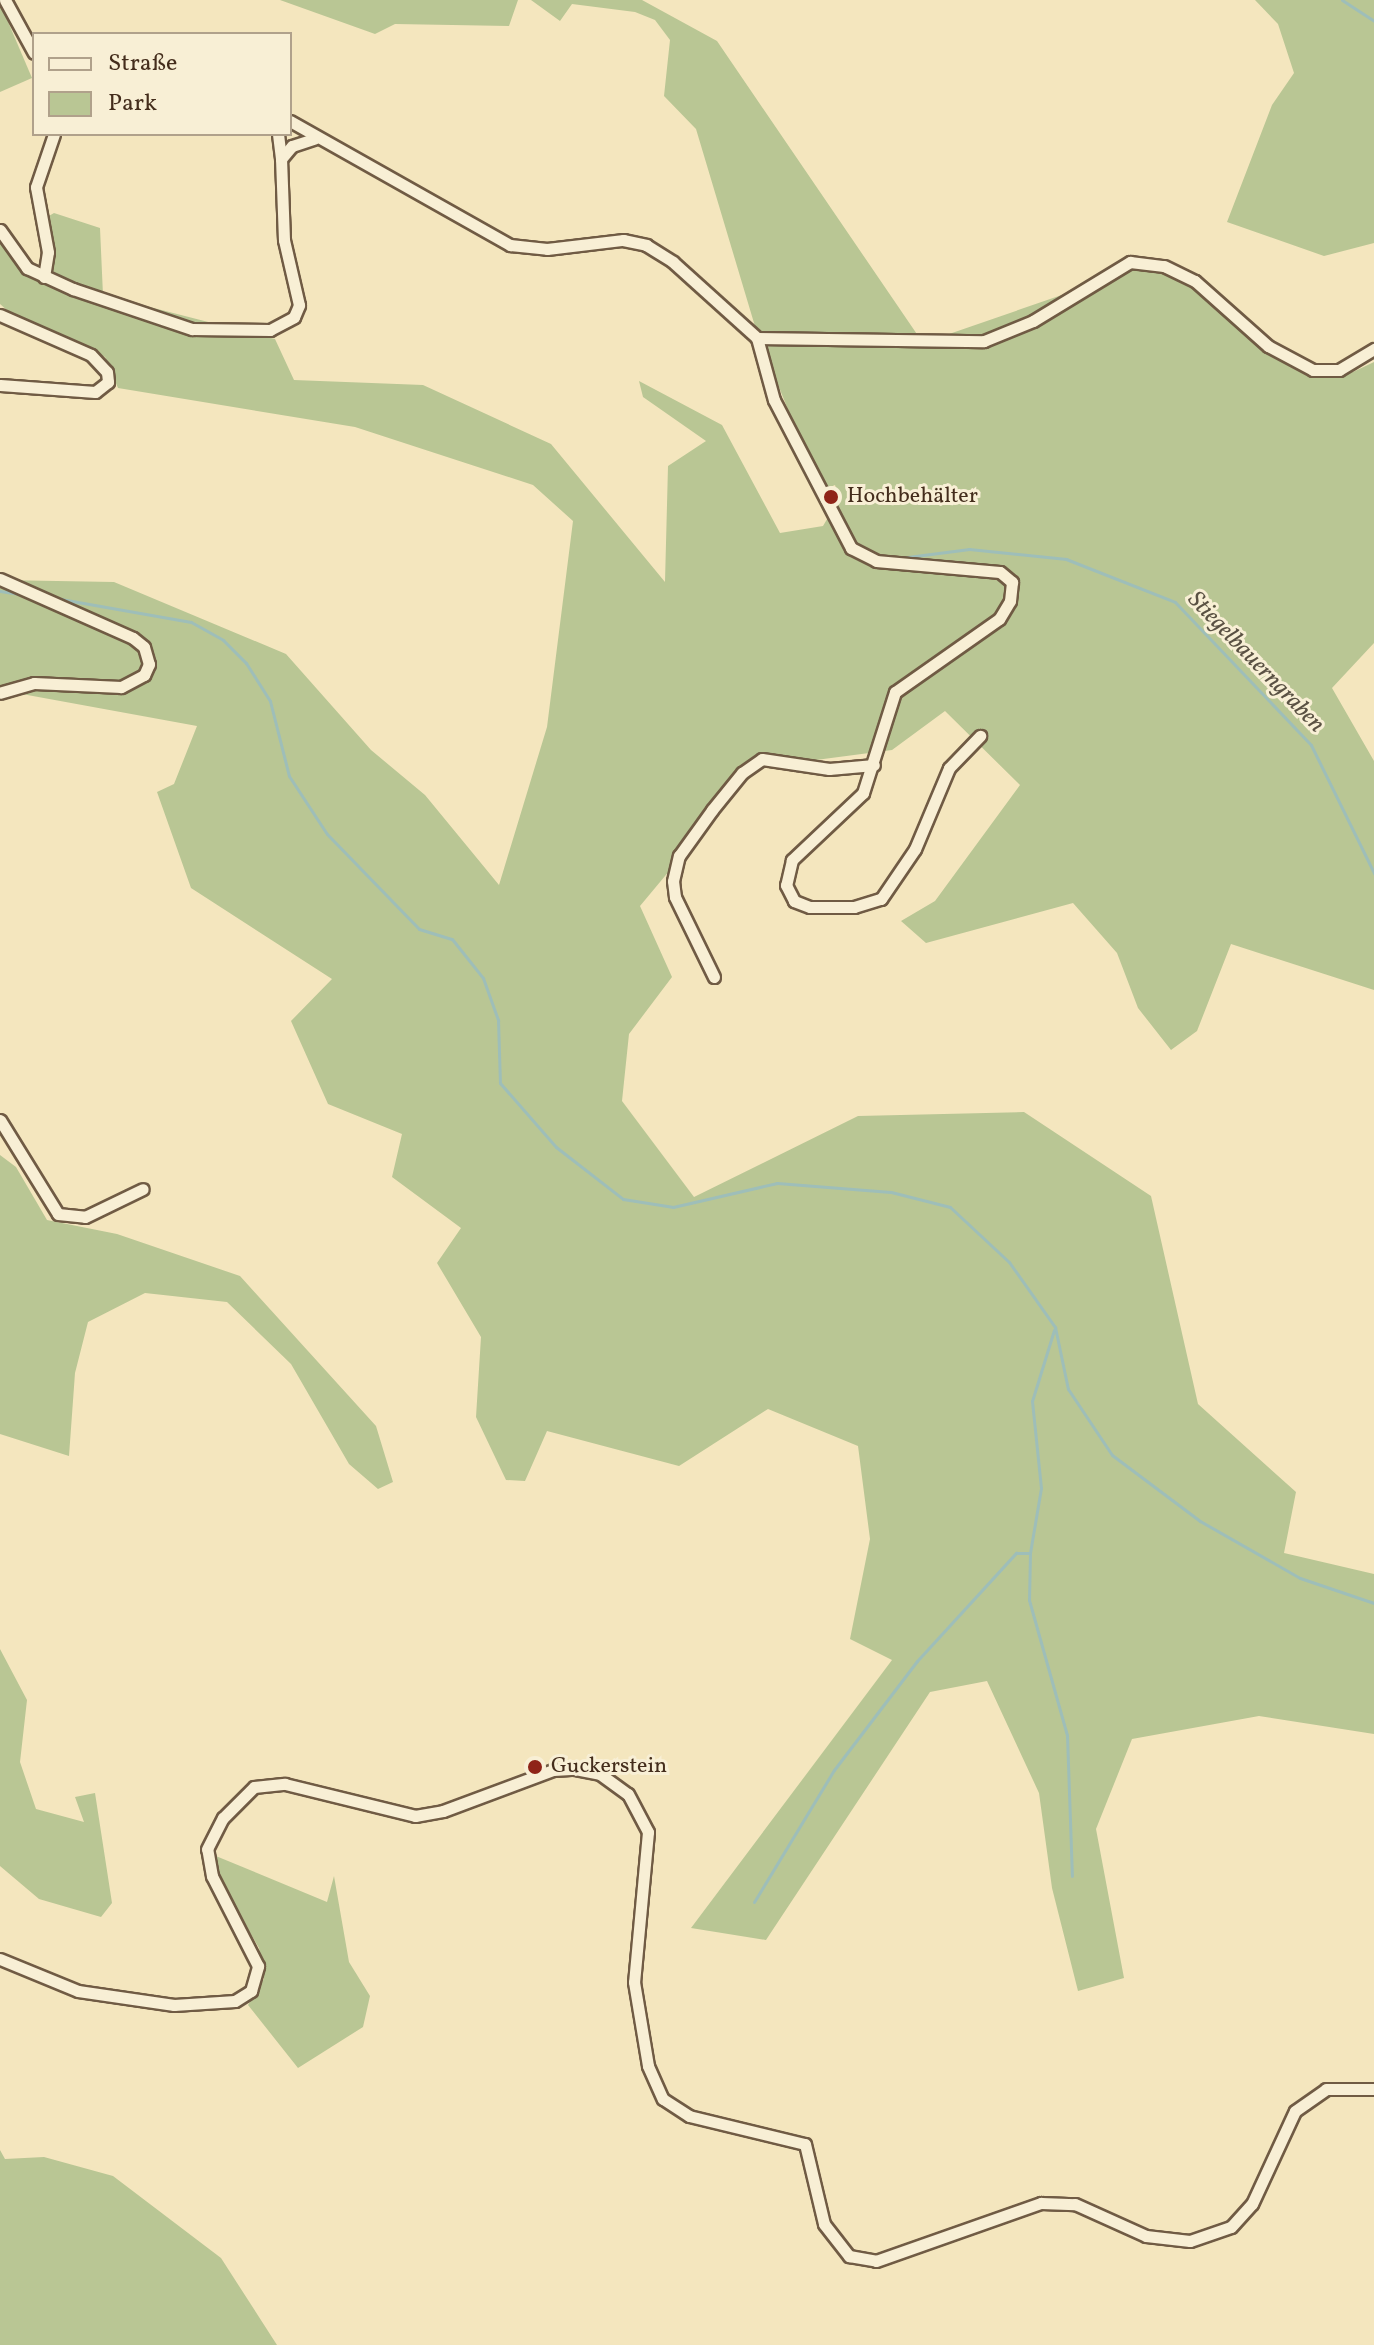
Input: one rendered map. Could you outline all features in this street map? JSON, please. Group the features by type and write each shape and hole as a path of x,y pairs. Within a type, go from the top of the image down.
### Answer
{"street":[{"path":"5,0 32,49"},
{"path":"292,122 314,139 362,160 510,245 547,249 623,240 646,245 673,262 757,338 774,400 851,548 876,561 1000,572 1012,582 1010,601 999,619 895,692 874,765 854,806 792,860 786,885 798,905 854,907 881,899 915,849 949,768 980,736"},
{"path":"44,277 48,252 36,187 53,136"},
{"path":"0,230 14,254 44,277 192,329 252,332 283,325 294,317 299,293 284,240 278,136"},
{"path":"281,159 292,146 314,139"},
{"path":"757,338 984,341 1033,321 1130,262 1164,266 1195,281 1268,346 1313,370 1339,370 1374,349"},
{"path":"0,315 91,355 107,372 108,382 95,392 0,385"},
{"path":"0,579 133,638 144,647 149,664 144,675 121,687 34,683 1,693"},
{"path":"714,977 674,891 675,864 694,833 756,761 777,758 829,769 874,765"},
{"path":"0,1120 58,1214 85,1217 143,1189"},
{"path":"0,1959 51,1984 87,1993 174,2005 235,2001 251,1991 258,1966 212,1876 207,1849 223,1818 254,1787 275,1782 415,1816 443,1811 553,1770 575,1769 600,1774 628,1794 648,1832 634,1982 648,2066 663,2099 689,2116 805,2144 824,2224 849,2256 876,2261 1041,2203 1075,2204 1146,2236 1190,2241 1231,2227 1252,2204 1295,2111 1326,2089 1374,2089"}],"green space":[{"path":"280,0 518,0 509,26 395,24 375,34"},
{"path":"531,0 642,0 717,41 923,343 1143,267 1188,279 1269,355 1312,376 1353,372 1374,362 1374,643 1332,688 1374,761 1374,990 1231,944 1197,1031 1171,1050 1138,1008 1117,953 1073,903 926,943 901,921 935,901 1020,785 945,711 892,750 755,768 640,906 672,977 629,1034 622,1101 694,1197 858,1116 1024,1112 1151,1196 1198,1404 1296,1492 1284,1553 1374,1574 1374,1734 1259,1716 1132,1739 1096,1829 1124,1978 1078,1991 1052,1888 1039,1793 987,1681 930,1692 766,1940 691,1928 892,1660 850,1639 870,1539 858,1446 768,1409 679,1466 547,1431 525,1481 506,1480 476,1417 481,1337 437,1263 461,1228 392,1177 402,1134 328,1104 291,1021 332,979 191,888 157,792 174,784 197,726 0,690 0,580 114,582 286,654 371,750 425,795 499,885 547,727 573,521 533,485 355,427 118,388 105,357 16,318 0,304 0,240 43,283 52,257 42,220 54,213 100,228 103,295 275,339 294,380 423,385 551,444 665,582 668,466 706,441 643,397 639,381 722,425 780,533 823,526 839,499 835,485 821,491 757,333 696,129 664,96 670,40 655,20 635,12 572,4 560,21"},
{"path":"1255,0 1374,0 1374,243 1324,256 1227,222 1272,105 1294,73 1278,24"},
{"path":"0,3 32,78 0,92"},
{"path":"0,1155 16,1167 47,1220 117,1234 240,1276 376,1426 393,1482 378,1489 349,1464 291,1364 227,1302 145,1293 88,1322 75,1373 69,1456 0,1434"},
{"path":"0,1649 27,1700 20,1762 36,1809 84,1822 75,1797 95,1793 112,1903 101,1917 39,1899 0,1866"},
{"path":"211,1854 327,1902 334,1876 349,1962 370,1996 363,2027 298,2068 248,2005 264,1979 259,1948 221,1883"},
{"path":"0,2150 5,2159 44,2157 113,2176 221,2258 277,2345 0,2345"}],"waterway":[{"path":"1342,0 1374,21"},
{"name":"Stiegelbauerngraben","path":"900,558 969,549 1066,559 1175,602 1311,745 1374,873"},
{"path":"0,591 20,594"},
{"path":"55,598 191,622 223,640 246,663 270,701 289,776 327,834 419,929 452,939 483,978 498,1020 500,1083 556,1147 623,1199 673,1207 777,1183 891,1192 950,1207 1009,1262 1055,1327 1068,1389 1112,1455 1200,1521 1300,1578 1374,1603"},
{"path":"1054,1330 1032,1401 1041,1488 1030,1553 1029,1600 1067,1735 1072,1876"},
{"path":"754,1902 834,1770 917,1661 1016,1553 1030,1553"}],"place":[{"name":"Hochbehälter","path":"831,497"},
{"name":"Guckerstein","path":"535,1767"}]}
